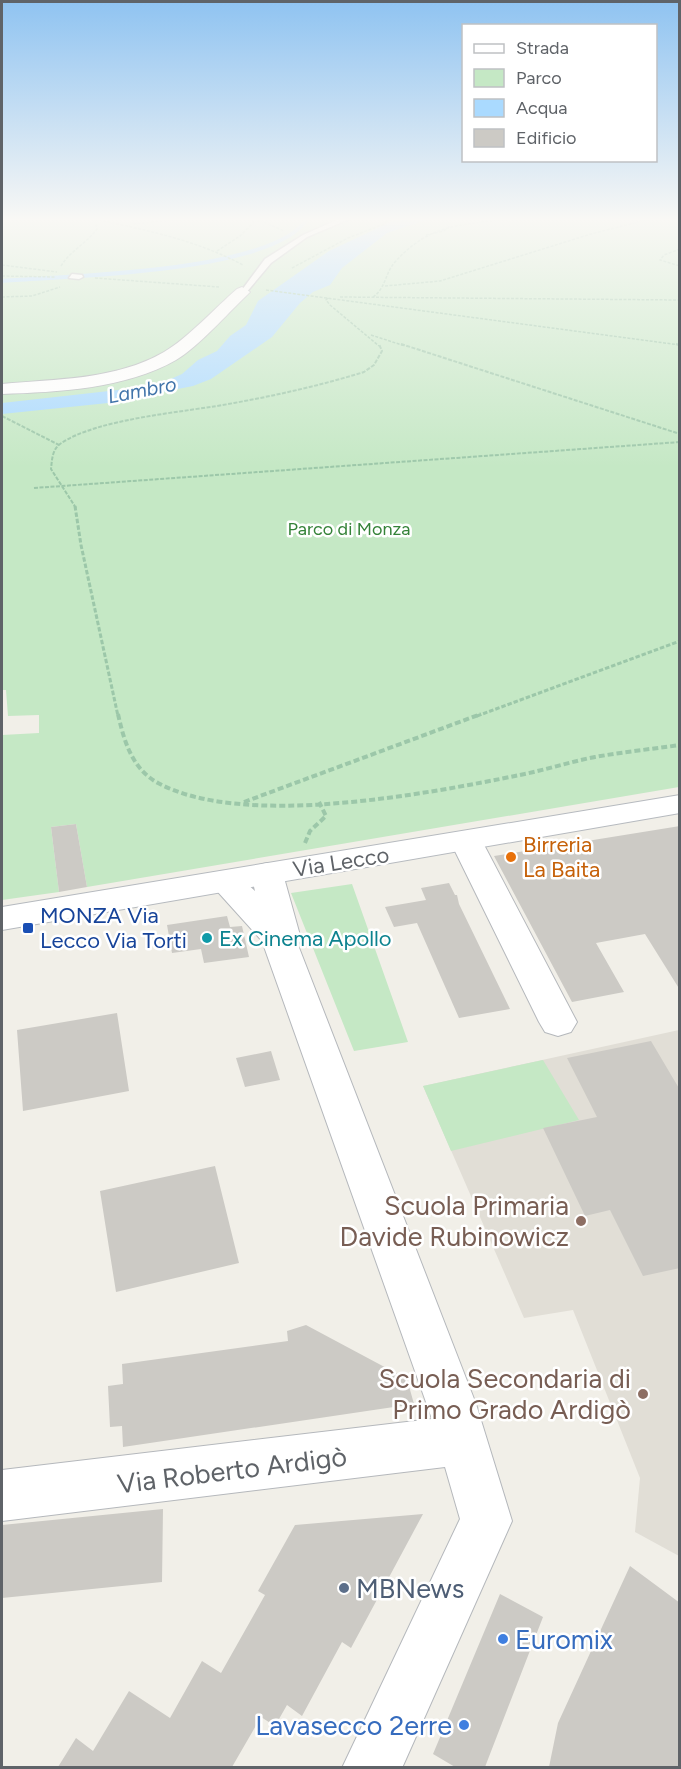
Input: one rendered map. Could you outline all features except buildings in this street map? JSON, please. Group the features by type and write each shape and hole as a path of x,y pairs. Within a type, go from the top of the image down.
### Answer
{"street":[{"path":"2,389 126,374 159,363 172,355 235,302"},
{"name":"Via Lecco","path":"2,919 680,804"},
{"path":"466,841 558,1022"},
{"path":"267,874 278,909 291,970"},
{"path":"224,881 261,916 278,938 452,1404 486,1521 371,1767"},
{"name":"Via Roberto Ardigò","path":"2,1496 404,1450 462,1440"}],"path":[{"path":"327,302 370,334 680,434"},
{"path":"355,302 680,345"},
{"path":"370,334 382,351 374,365 364,372 257,399 116,424 82,433 59,446 53,453 51,469 60,486 76,507 81,545 123,737 128,751 145,774 160,784 185,794 240,804 320,802 428,790 520,775 594,757 680,745"},
{"path":"2,416 59,446"},
{"path":"34,488 680,442"},
{"path":"240,804 680,641"},
{"path":"309,867 302,850 310,831 326,816 320,802"}],"shaded area":[{"name":"Scuola Primaria Davide Rubinowicz","path":"679,1030 679,1556 635,1532 640,1478 573,1310 524,1318 423,1086"}],"green space":[{"name":"Parco di Monza","path":"2,302 679,302 679,787 87,887 76,824 51,827 59,892 2,900 2,735 39,733 39,715 8,716 6,690 2,690"},
{"path":"352,884 408,1042 354,1051 291,893"},
{"path":"543,1060 579,1120 451,1151 423,1086"}],"water":[{"name":"Lambro","path":"258,302 302,302 272,337 211,379 193,386 108,403 2,414 2,403 118,390 164,382 182,374 198,360 217,351 230,336 246,325"}],"place":[{"name":"Birreria La Baita","path":"511,857"},
{"name":"MONZA Via Lecco Via Torti","path":"28,928"},
{"name":"Ex Cinema Apollo","path":"207,938"},
{"name":"Scuola Primaria Davide Rubinowicz","path":"581,1221"},
{"name":"Scuola Secondaria di Primo Grado Ardigò","path":"643,1394"},
{"name":"MBNews","path":"344,1588"},
{"name":"Euromix","path":"503,1639"},
{"name":"Lavasecco 2erre","path":"464,1725"}]}
